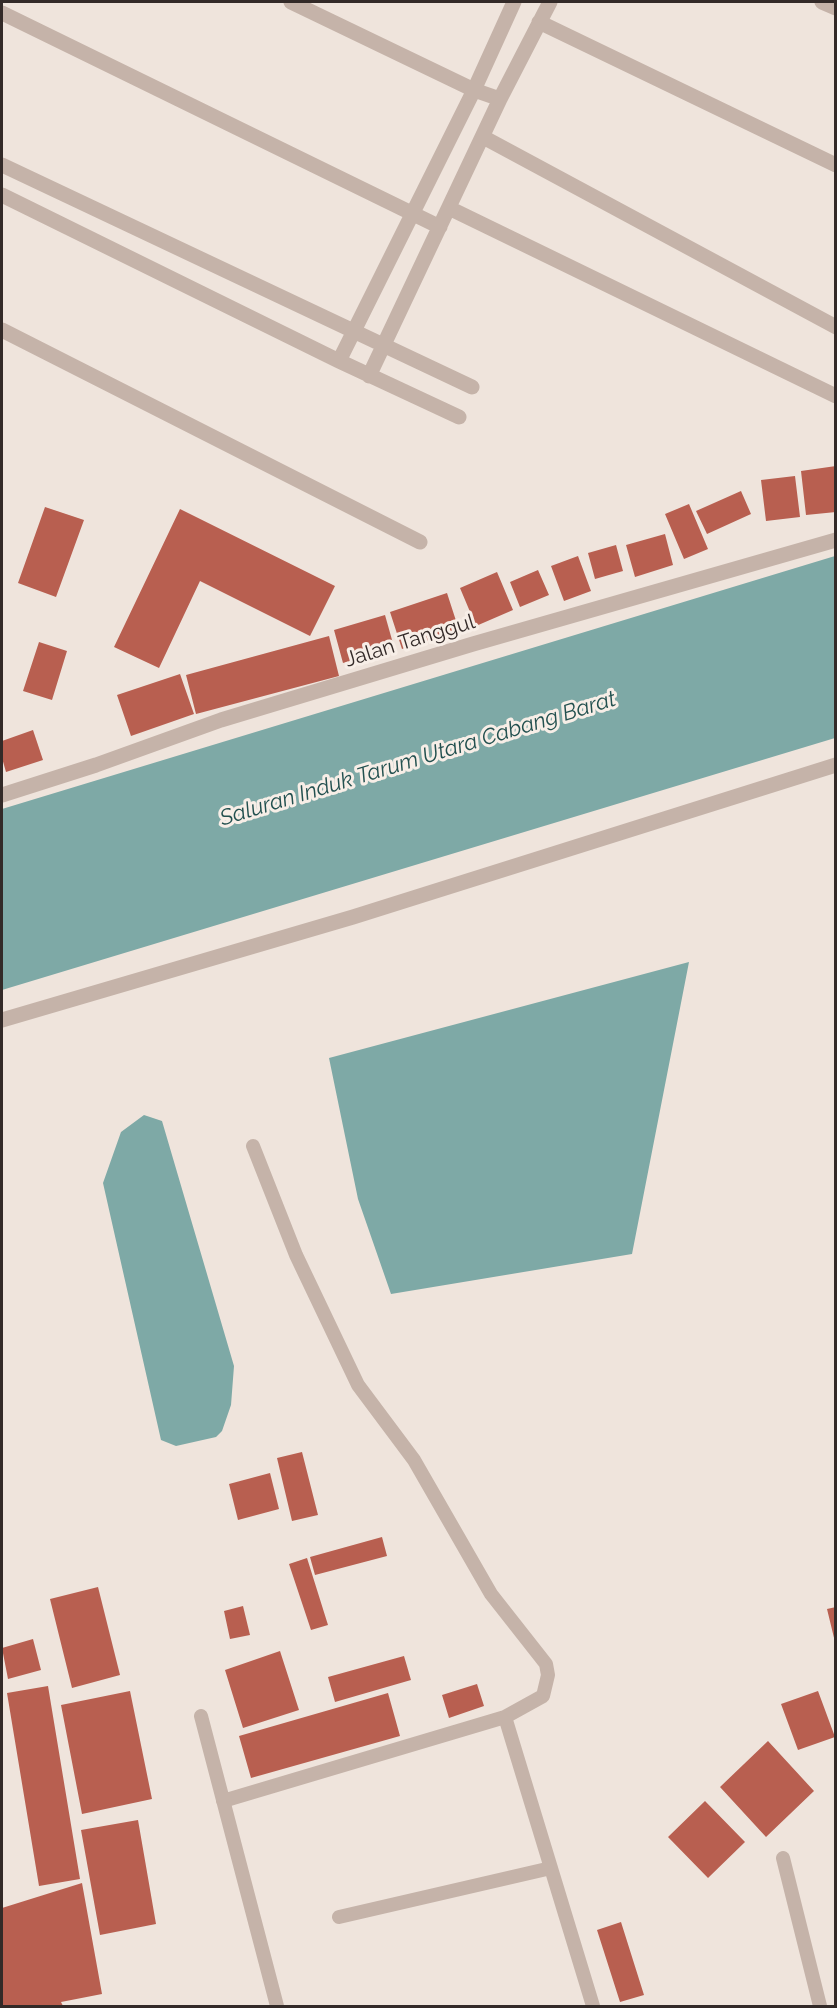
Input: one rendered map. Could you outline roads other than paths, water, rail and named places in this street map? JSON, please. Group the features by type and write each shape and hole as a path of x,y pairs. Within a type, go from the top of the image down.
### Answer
{"street":[{"path":"291,2 474,90 500,99"},
{"path":"339,361 414,214 514,2"},
{"path":"369,376 500,99 550,2"},
{"path":"822,2 836,8"},
{"path":"2,13 440,227"},
{"path":"539,22 836,165"},
{"path":"483,138 836,327"},
{"path":"2,165 383,347 472,387"},
{"path":"2,195 369,376 459,417"},
{"path":"449,208 836,396"},
{"path":"2,330 420,542"},
{"name":"Jalan Tanggul","path":"2,795 96,765 221,720 472,644 836,540"},
{"path":"2,1020 353,917 836,765"}],"lane":[{"path":"223,1801 505,1717 543,1696 548,1675 546,1664 491,1594 414,1460 358,1385 296,1255 253,1146"},
{"path":"201,1716 277,2007"},
{"path":"505,1717 593,2007"},
{"path":"783,1858 820,2007"},
{"path":"339,1917 551,1868"}],"water":[{"name":"Saluran Induk Tarum Utara Cabang Barat","path":"835,556 835,738 2,990 2,809"},
{"path":"689,962 632,1254 391,1294 358,1199 329,1058"},
{"path":"144,1115 162,1121 234,1366 231,1405 222,1431 216,1437 176,1446 161,1440 103,1183 121,1132"}]}
